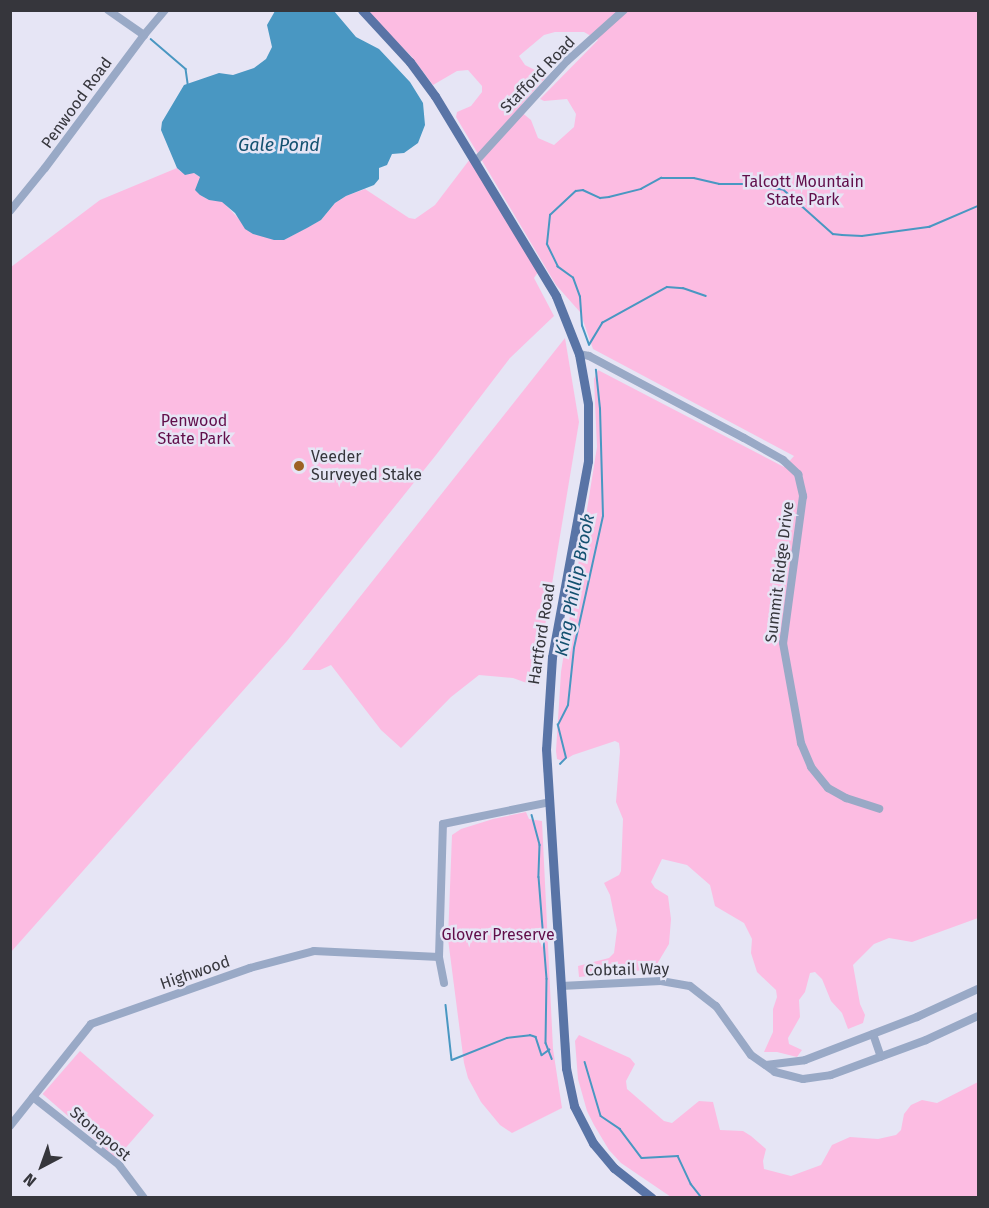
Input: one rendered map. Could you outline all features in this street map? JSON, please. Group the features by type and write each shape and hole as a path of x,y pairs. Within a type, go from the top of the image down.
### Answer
{"main road":[{"name":"Hartford Road","path":"362,10 416,70 448,116 556,297 579,354 588,404 588,461 551,666 546,749 566,1068 574,1106 593,1143 614,1168 652,1197"}],"street":[{"path":"108,10 144,35"},
{"name":"Penwood Road","path":"10,210 52,159 165,10"},
{"name":"Stafford Road","path":"474,162 567,61 624,10"},
{"name":"Summit Ridge Drive","path":"579,354 589,356 754,443 783,460 798,474 803,496 783,643 801,742 810,767 828,788 846,798 879,809"},
{"path":"444,983 439,957 443,824 550,802"},
{"name":"Highwood","path":"10,1126 91,1024 204,984 314,951 439,957"},
{"name":"Cobtail Way","path":"561,986 661,981 690,986 716,1005 741,1045 751,1055 787,1077 812,1080 881,1057 978,1016"},
{"path":"766,1065 806,1060 943,1007 978,989"},
{"path":"873,1034 881,1057"},
{"name":"Stonepost","path":"33,1097 119,1165 144,1197"}],"green space":[{"name":"Talcott Mountain State Park","path":"367,11 978,11 978,918 912,942 889,938 874,944 853,965 860,1004 865,1015 863,1023 848,1029 842,1013 831,1001 822,979 815,972 810,973 805,992 799,1000 800,1017 788,1038 789,1044 802,1050 797,1057 777,1052 764,1052 773,1032 776,990 757,972 751,953 752,939 744,923 715,906 710,885 687,865 662,859 651,882 655,888 668,896 671,919 669,944 654,969 579,977 578,966 609,958 614,953 617,930 610,895 604,883 619,875 621,871 623,819 616,802 620,751 619,743 615,741 573,755 563,761 557,759 556,751 561,672 597,447 594,379 598,370 784,467 794,456 593,349 580,312 556,285 456,117 457,112 471,106 482,92 482,86 468,70 457,71 433,85 412,57","holes":["555,32 584,32 598,40 540,99 544,101 567,99 576,114 574,127 554,145 538,138 531,120 520,111 522,104 549,74 543,74 525,65 519,56 544,35"]},
{"name":"Penwood State Park","path":"470,159 540,269 534,278 554,316 510,358 436,455 287,641 11,952 11,267 100,200 177,168 181,172 194,173 200,177 200,195 209,200 222,201 253,234 284,240 321,220 335,203 346,196 365,189 409,218 415,219 435,205"},
{"path":"565,338 579,422 535,686 513,678 479,675 451,697 401,748 381,730 331,665 320,670 302,670"},
{"name":"Glover Preserve","path":"526,812 529,819 542,821 553,1049 562,1108 512,1133 500,1125 481,1102 468,1078 464,1063 448,939 452,835 461,829 493,819"},
{"path":"579,1035 630,1058 635,1064 626,1081 627,1089 664,1121 672,1123 699,1101 713,1102 720,1130 743,1131 751,1136 766,1149 764,1169 791,1176 821,1165 832,1145 850,1137 878,1139 896,1135 901,1130 904,1114 911,1105 922,1100 937,1103 978,1082 978,1197 671,1197 621,1163 609,1150 594,1125 587,1111 578,1079 575,1041"},
{"path":"80,1051 154,1115 117,1158 43,1094"}],"water":[{"name":"Gale Pond","path":"275,11 334,11 356,37 379,49 410,82 423,103 425,125 418,143 404,153 392,154 387,165 379,168 379,179 374,185 346,196 335,203 321,220 284,240 274,240 253,234 245,229 235,213 222,202 209,200 200,195 195,190 200,177 194,173 185,175 177,168 161,130 162,122 184,85 219,73 233,75 254,68 266,59 272,47 267,25"}],"waterway":[{"path":"151,39 186,69 188,84"},
{"name":"King Phillip Brook","path":"589,345 582,326 580,297 573,278 558,267 547,244 550,215 576,191 583,190 600,198 609,197 641,189 661,178 694,178 719,184 748,184 784,190 833,234 862,236 929,227 978,206"},
{"path":"589,345 602,323 667,287 683,288 706,296"},
{"name":"King Phillip Brook","path":"560,764 566,758 558,725 568,705 574,648 603,516 600,409 596,370"},
{"name":"King Phillip Brook","path":"532,815 540,845 539,877 547,979 546,1043 552,1059"},
{"path":"446,1005 452,1060 507,1038 530,1035 536,1037 542,1055 549,1050"},
{"name":"King Phillip Brook","path":"585,1062 601,1116 620,1129 642,1158 678,1156 691,1184 702,1198"}],"place":[{"name":"Veeder Surveyed Stake","path":"299,466"}]}
